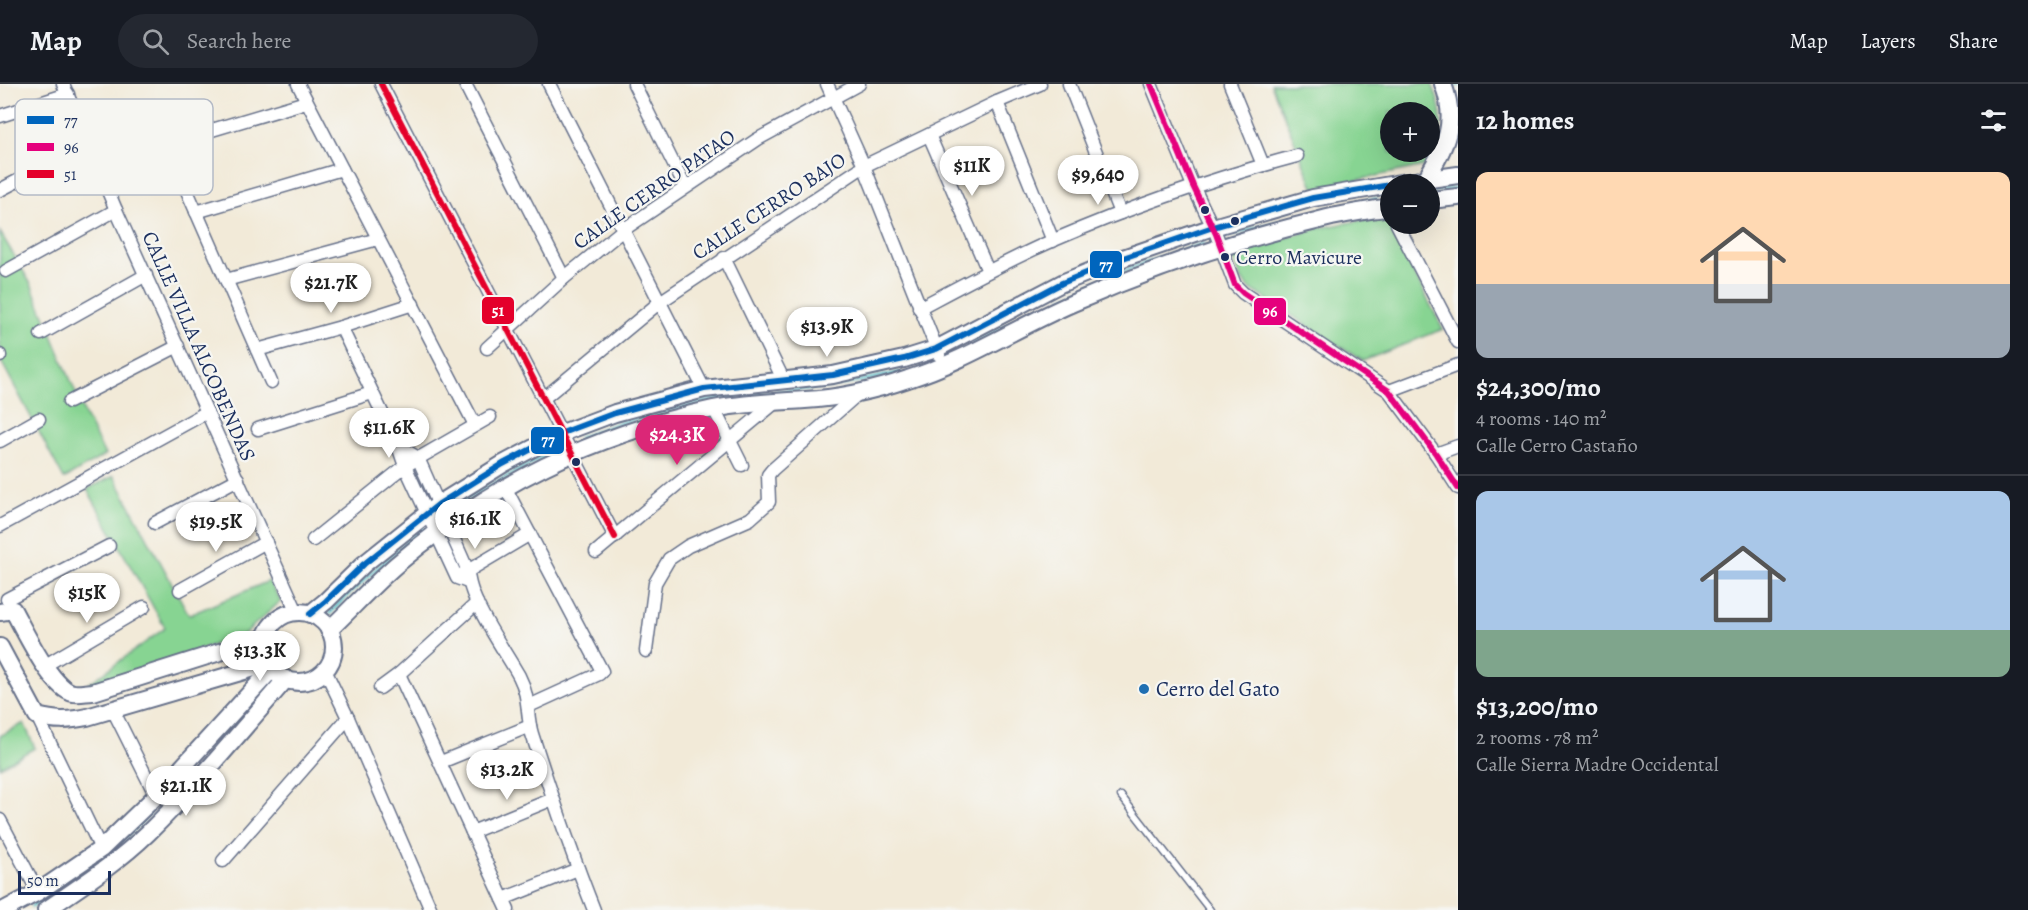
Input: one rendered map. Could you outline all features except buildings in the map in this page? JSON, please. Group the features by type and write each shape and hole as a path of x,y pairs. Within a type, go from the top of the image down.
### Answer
{"street":[{"path":"298,84 474,425"},
{"path":"381,84 615,537"},
{"path":"465,84 564,278"},
{"path":"549,84 704,389"},
{"path":"634,84 685,187"},
{"path":"827,84 864,166 943,366"},
{"name":"CALLE CERRO PATAO","path":"487,348 564,278 623,230 758,139 859,84"},
{"name":"CALLE CERRO BAJO","path":"544,398 660,302 864,166 997,102 1040,84"},
{"path":"1069,84 1120,213"},
{"path":"1151,84 1193,186 1213,227 1235,285 1243,293 1389,391 1458,488"},
{"path":"1230,84 1263,165"},
{"path":"1429,174 1448,139 1451,109 1443,84"},
{"path":"42,99 66,89"},
{"path":"213,129 306,102"},
{"path":"997,102 1053,241"},
{"path":"0,116 15,110"},
{"path":"929,135 988,271"},
{"path":"919,308 988,271 1120,213 1193,186 1297,156"},
{"path":"196,212 342,169"},
{"path":"1440,177 1458,175"},
{"path":"0,190 15,182"},
{"path":"304,613 324,623 333,640 333,650 331,660 317,676 296,681 275,671 263,647 264,638 276,620 286,614 304,613 326,601 364,564 433,508 503,464 562,433 615,413 704,389 833,375 904,359 936,349 1062,283 1123,258 1213,227 1313,198 1380,187"},
{"name":"CALLE VILLA ALCOBENDAS","path":"110,195 266,542 304,613"},
{"path":"189,195 272,382"},
{"path":"1440,199 1458,197"},
{"path":"6,270 116,210"},
{"path":"329,630 394,567 441,529 505,487 572,452 623,433 714,409 777,401 807,400 862,391 909,379 943,366 1070,304 1221,247 1318,220 1380,210"},
{"path":"1402,234 1458,342"},
{"path":"226,280 378,239"},
{"path":"724,258 783,379"},
{"path":"41,334 146,275"},
{"path":"257,350 413,304"},
{"path":"341,327 405,465 433,508"},
{"path":"69,402 178,346"},
{"path":"1389,391 1458,365"},
{"path":"646,651 656,583 669,559 688,546 750,519 769,502 768,475 772,470 862,391"},
{"path":"258,429 372,393"},
{"path":"596,552 777,401"},
{"path":"714,409 742,465"},
{"path":"0,526 207,412"},
{"path":"313,540 405,465 490,417"},
{"path":"0,441 39,419"},
{"path":"398,446 418,458 441,529 477,603 521,679 529,706 530,726 553,799 594,910"},
{"path":"1436,454 1458,446"},
{"path":"155,523 238,478"},
{"path":"505,487 603,671 529,706"},
{"path":"464,577 530,534"},
{"path":"180,590 266,542"},
{"path":"7,607 109,546"},
{"path":"0,586 7,607 44,666 63,688 72,693 93,692 264,638"},
{"path":"380,688 399,674 477,603"},
{"path":"44,666 144,607"},
{"path":"0,646 100,849"},
{"path":"325,669 430,910"},
{"path":"36,716 55,721 71,721 112,708 275,671"},
{"path":"9,909 100,849 156,796 275,671"},
{"path":"46,910 96,876 147,834 211,766 275,671"},
{"path":"399,674 505,904 578,869"},
{"path":"112,708 156,796"},
{"path":"223,861 348,718"},
{"path":"441,762 530,726"},
{"path":"472,831 553,799"},
{"path":"0,820 38,892"}],"lane":[{"path":"1121,796 1210,910"}],"green space":[{"path":"1271,84 1432,84 1438,102 1380,102 1380,162 1426,162 1424,166 1314,189"},
{"path":"1380,217 1380,234 1393,234 1443,329 1363,361 1249,288 1242,280 1231,254 1315,229"},
{"path":"0,232 31,284 85,415 105,455 64,479 0,359"},
{"path":"114,476 189,615 269,581 281,601 243,635 80,690 165,628 87,489"},
{"path":"24,723 35,748 0,767 0,736"}],"waterway":[{"path":"1440,190 1458,188"},
{"path":"1224,236 1376,199"},
{"path":"1062,299 1129,269 1203,244"},
{"path":"973,343 1028,315"},
{"path":"579,438 619,423 724,397 834,386 900,373"},
{"path":"457,504 557,449"},
{"path":"330,613 347,595 423,528"},
{"path":"120,842 149,814"},
{"path":"57,889 96,863"},
{"path":"32,906 41,900"}],"transit line":[{"name":"51","path":"381,84 615,537"},
{"name":"96","path":"1151,84 1193,186 1216,234 1235,285 1243,293 1389,391 1458,488"},
{"name":"77","path":"310,614 364,564 439,504 503,464 562,433 615,413 704,389 833,375 904,359 936,349 1062,283 1123,258 1213,227 1313,198 1380,187"}],"place":[{"name":"Cerro Mavicure","path":"1225,257"},
{"name":"Cerro del Gato","path":"1144,689"}]}
